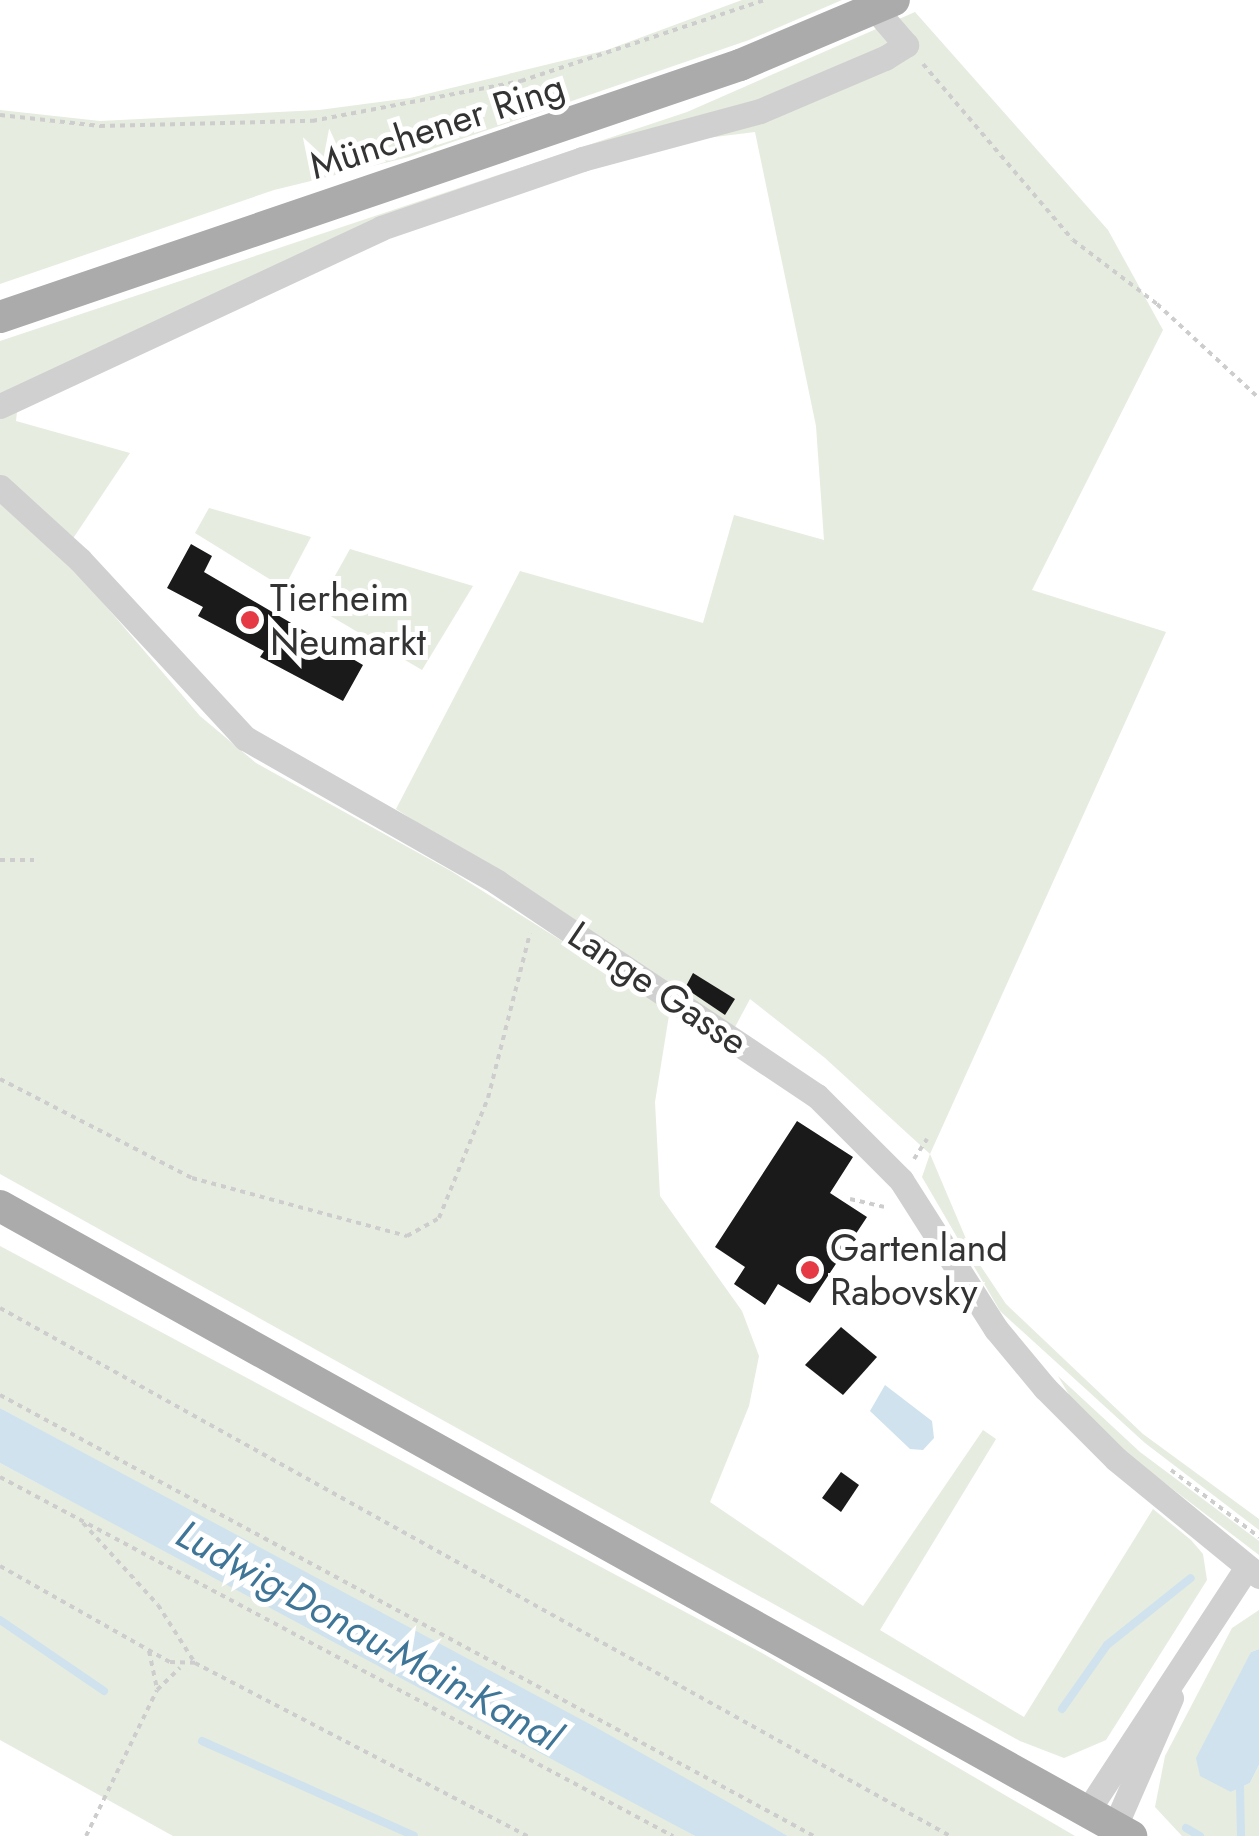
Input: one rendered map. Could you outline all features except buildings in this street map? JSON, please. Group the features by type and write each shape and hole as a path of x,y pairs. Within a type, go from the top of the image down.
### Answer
{"main road":[{"name":"Münchener Ring","path":"0,317 618,108 884,4"},
{"path":"0,1206 1111,1824"}],"street":[{"path":"0,406 381,228 582,159 760,111 906,45 884,4"},
{"name":"Lange Gasse","path":"0,488 80,560 245,738 541,910 839,1116 922,1207 996,1329 1045,1388 1116,1459 1253,1571 1182,1665 1150,1757 1111,1824"}],"path":[{"path":"0,116 100,126 312,120 540,76 766,0"},
{"path":"906,45 1073,240 1157,304 1259,398"},
{"path":"0,860 34,860"},
{"path":"0,1079 192,1178 407,1236 440,1218 488,1098 522,950 541,910"},
{"path":"850,1199 884,1207"},
{"path":"0,1308 950,1836"},
{"path":"0,1395 814,1836"},
{"path":"1158,1460 1259,1537"},
{"path":"0,1477 673,1836"},
{"path":"79,1520 158,1605 194,1663 528,1836"},
{"path":"0,1566 182,1667"},
{"path":"148,1650 157,1690"},
{"path":"86,1836 157,1690 182,1667 194,1663"}],"shaded area":[{"path":"742,0 842,0 749,40 409,157 274,190 0,284 0,110 100,121 319,110 410,98 607,50"},
{"path":"915,12 1108,230 1163,330 1032,590 1166,632 930,1154 825,1058 750,999 735,1027 396,809 520,571 703,623 734,515 824,540 816,426 755,132 578,154 0,396 0,341 687,112"},
{"path":"18,403 16,421 130,453 72,540 0,476 0,418"},
{"path":"0,500 69,563 200,716 256,763 451,871 670,1009 655,1102 660,1196 742,1311 759,1356 749,1406 710,1502 863,1606 983,1430 996,1439 880,1630 1024,1717 1153,1509 1191,1540 1203,1554 1207,1580 1106,1740 1064,1758 1020,1741 0,1174"},
{"path":"209,508 311,537 284,588 195,533"},
{"path":"350,549 473,586 422,670 317,608"},
{"path":"930,1154 972,1253 1006,1304 1143,1434 1259,1519 1259,1530 1145,1443 1000,1311 922,1177"},
{"path":"0,1246 762,1653 1075,1836 788,1836 0,1408"},
{"path":"1058,1376 1140,1452 1259,1541 1259,1555 1132,1458 1074,1403"},
{"path":"0,1463 695,1836 173,1836 0,1740"},
{"path":"1259,1610 1259,1649 1251,1652 1231,1792 1250,1783 1259,1765 1259,1836 1182,1836 1155,1807 1165,1756 1232,1628"}],"water":[{"path":"885,1385 932,1421 934,1438 923,1450 910,1449 870,1411"},
{"name":"Ludwig-Donau-Main-Kanal","path":"0,1408 597,1728 788,1836 695,1836 0,1463"},
{"path":"1259,1649 1259,1765 1250,1783 1231,1792 1200,1776 1196,1758 1251,1652"}],"waterway":[{"path":"1062,1709 1107,1645 1191,1578"},
{"path":"0,1620 104,1691"},
{"path":"202,1741 414,1836"},
{"path":"1240,1788 1241,1836"},
{"path":"1186,1828 1200,1836"}],"place":[{"name":"Tierheim Neumarkt","path":"250,620"},
{"name":"Gartenland Rabovsky","path":"810,1270"}]}
